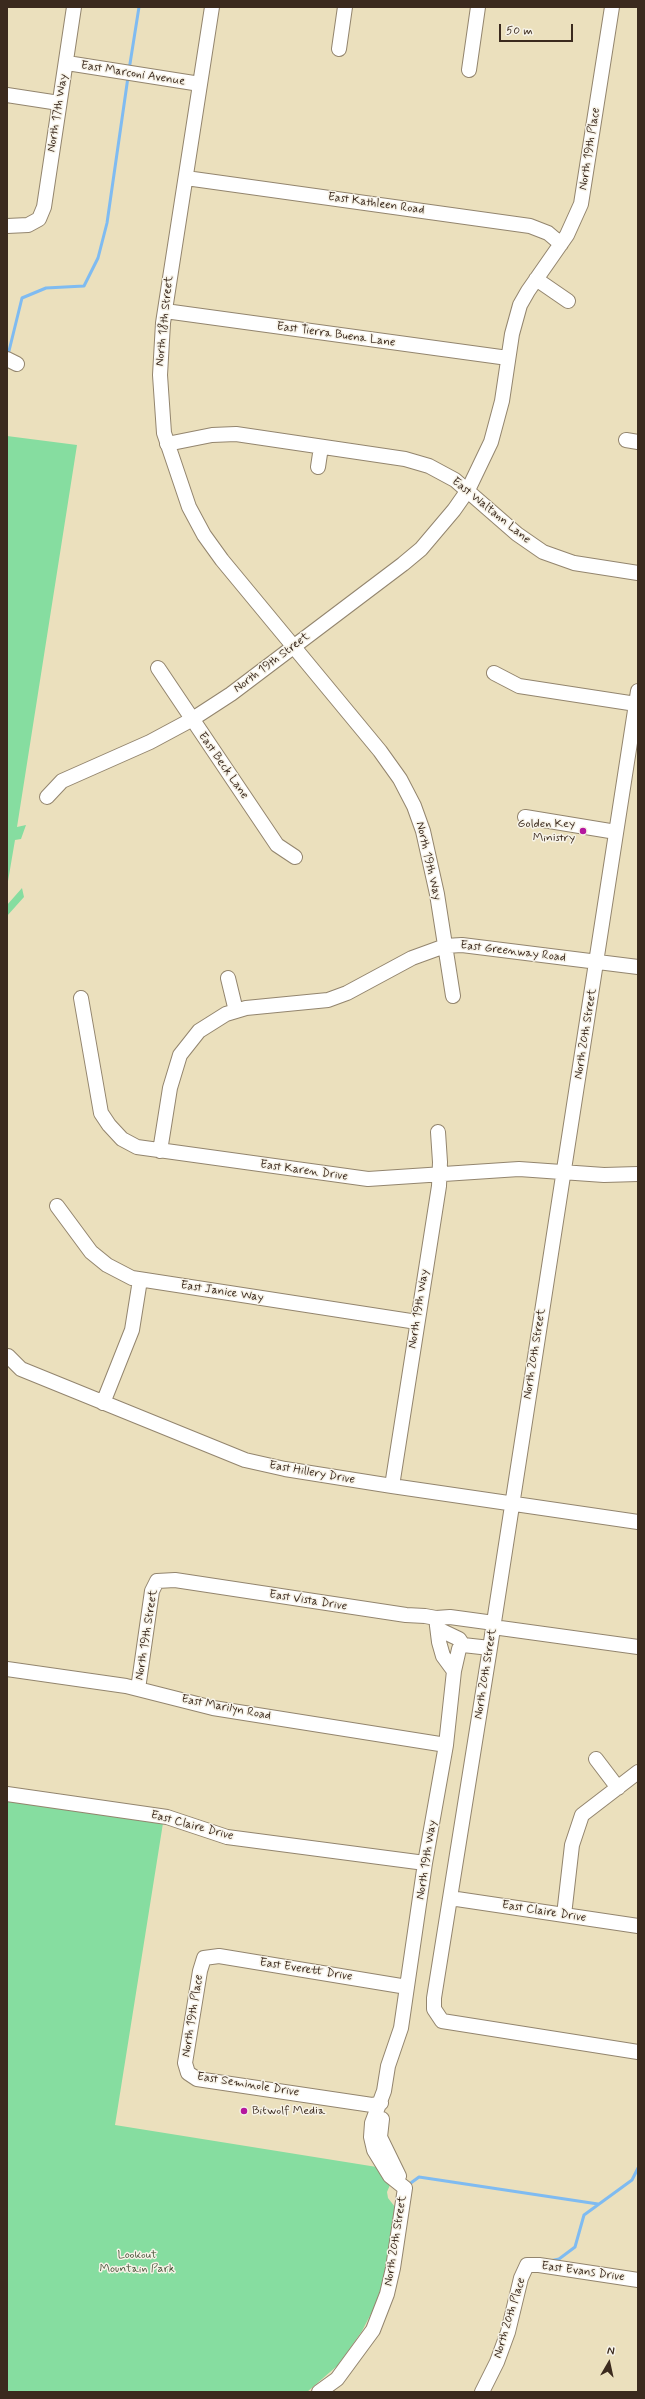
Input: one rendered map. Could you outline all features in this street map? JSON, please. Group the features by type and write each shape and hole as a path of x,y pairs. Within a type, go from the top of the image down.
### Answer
{"street":[{"name":"North 17th Way","path":"7,226 28,225 39,219 44,207 59,103 67,63 74,7"},
{"name":"North 18th Street","path":"212,7 165,311 160,375 163,426 167,444 189,506 204,535 222,560 294,647"},
{"path":"338,49 345,7"},
{"path":"469,70 478,7"},
{"name":"North 19th Place","path":"468,490 483,460 496,428 515,319 528,291 574,223 584,193 612,7"},
{"name":"East Marconi Avenue","path":"67,63 200,84"},
{"path":"7,95 59,103"},
{"name":"East Kathleen Road","path":"186,178 530,226 548,233 561,244"},
{"path":"536,279 568,301"},
{"name":"East Tierra Buena Lane","path":"165,311 508,358"},
{"name":"East Waltann Lane","path":"167,444 212,434 236,434 405,459 429,466 455,480 517,534 543,552 574,563 638,573"},
{"path":"318,467 321,447"},
{"name":"North 19th Street","path":"47,797 62,782 122,756 191,720 231,694 421,549 454,510 468,490"},
{"name":"North 19th Way","path":"294,647 380,751 400,779 414,806 423,831 436,887 453,996"},
{"name":"East Beck Lane","path":"158,668 191,720 277,845 295,856"},
{"path":"494,673 520,686 637,698"},
{"name":"North 20th Street","path":"637,698 597,962 511,1504 494,1625 434,1998 434,2009 437,2016 442,2021 638,2052"},
{"path":"525,817 616,832"},
{"name":"East Greenway Road","path":"236,1010 328,1000 347,993 423,953 445,946 462,945 638,967"},
{"path":"160,1151 170,1088 180,1055 199,1031 214,1020 236,1010 228,978"},
{"name":"East Karen Drive","path":"81,998 101,1113 109,1125 122,1139 137,1147 362,1179 519,1169 604,1176 638,1174"},
{"name":"North 19th Way","path":"392,1486 439,1174 438,1132"},
{"name":"East Janice Way","path":"58,1206 91,1252 107,1265 140,1280 417,1322"},
{"path":"102,1403 132,1330 140,1280"},
{"name":"East Hillery Drive","path":"8,1356 21,1369 245,1460 285,1469 392,1486 638,1522"},
{"name":"East Vista Drive","path":"157,1581 175,1580 377,1612 437,1624 460,1619 638,1647"},
{"name":"North 19th Street","path":"138,1689 152,1591 157,1581"},
{"path":"454,1671 459,1649 458,1640 460,1619"},
{"path":"437,1624 443,1656 454,1671"},
{"name":"East Vista Drive","path":"437,1624 458,1640 490,1648"},
{"name":"East Marilyn Road","path":"7,1669 138,1689 213,1708 446,1745"},
{"name":"North 19th Way","path":"405,2188 390,2176 374,2150 371,2137 372,2123 381,2103 388,2066 401,2028 425,1863 446,1745 454,1671"},
{"path":"596,1759 618,1788"},
{"path":"564,1915 572,1845 582,1815 638,1772"},
{"name":"East Claire Drive","path":"7,1794 167,1817 227,1837 425,1863"},
{"name":"East Claire Drive","path":"450,1898 638,1926"},
{"name":"East Everett Drive","path":"204,1958 219,1956 407,1986"},
{"name":"North 19th Place","path":"188,2074 185,2063 200,1971 204,1958"},
{"name":"East Seminole Drive","path":"188,2074 197,2079 372,2105 381,2103"},
{"name":"North 20th Street","path":"320,2392 337,2378 373,2330 387,2294 393,2268 405,2188"},
{"name":"East Evans Drive","path":"527,2265 539,2265 638,2280"},
{"name":"North 20th Place","path":"482,2392 497,2362 508,2332 521,2278 527,2265"}],"green space":[{"path":"7,436 77,445 17,827 26,825 21,839 15,840 7,887"},
{"path":"22,888 24,897 7,916 7,905"},
{"name":"Lookout Mountain Park","path":"7,1800 163,1823 115,2125 383,2168 392,2180 387,2192 388,2198 395,2207 383,2282 374,2308 362,2331 337,2366 307,2392 7,2392"}],"waterway":[{"path":"129,70 139,7"},
{"path":"8,355 22,298 46,288 84,286 98,258 107,223 128,77"},
{"path":"550,2261 559,2259 575,2247 584,2215 632,2180 638,2168"},
{"path":"408,2185 419,2177 598,2204"}],"place":[{"name":"Golden Key Ministry","path":"583,831"},
{"name":"Bitwolf Media","path":"244,2111"}]}
